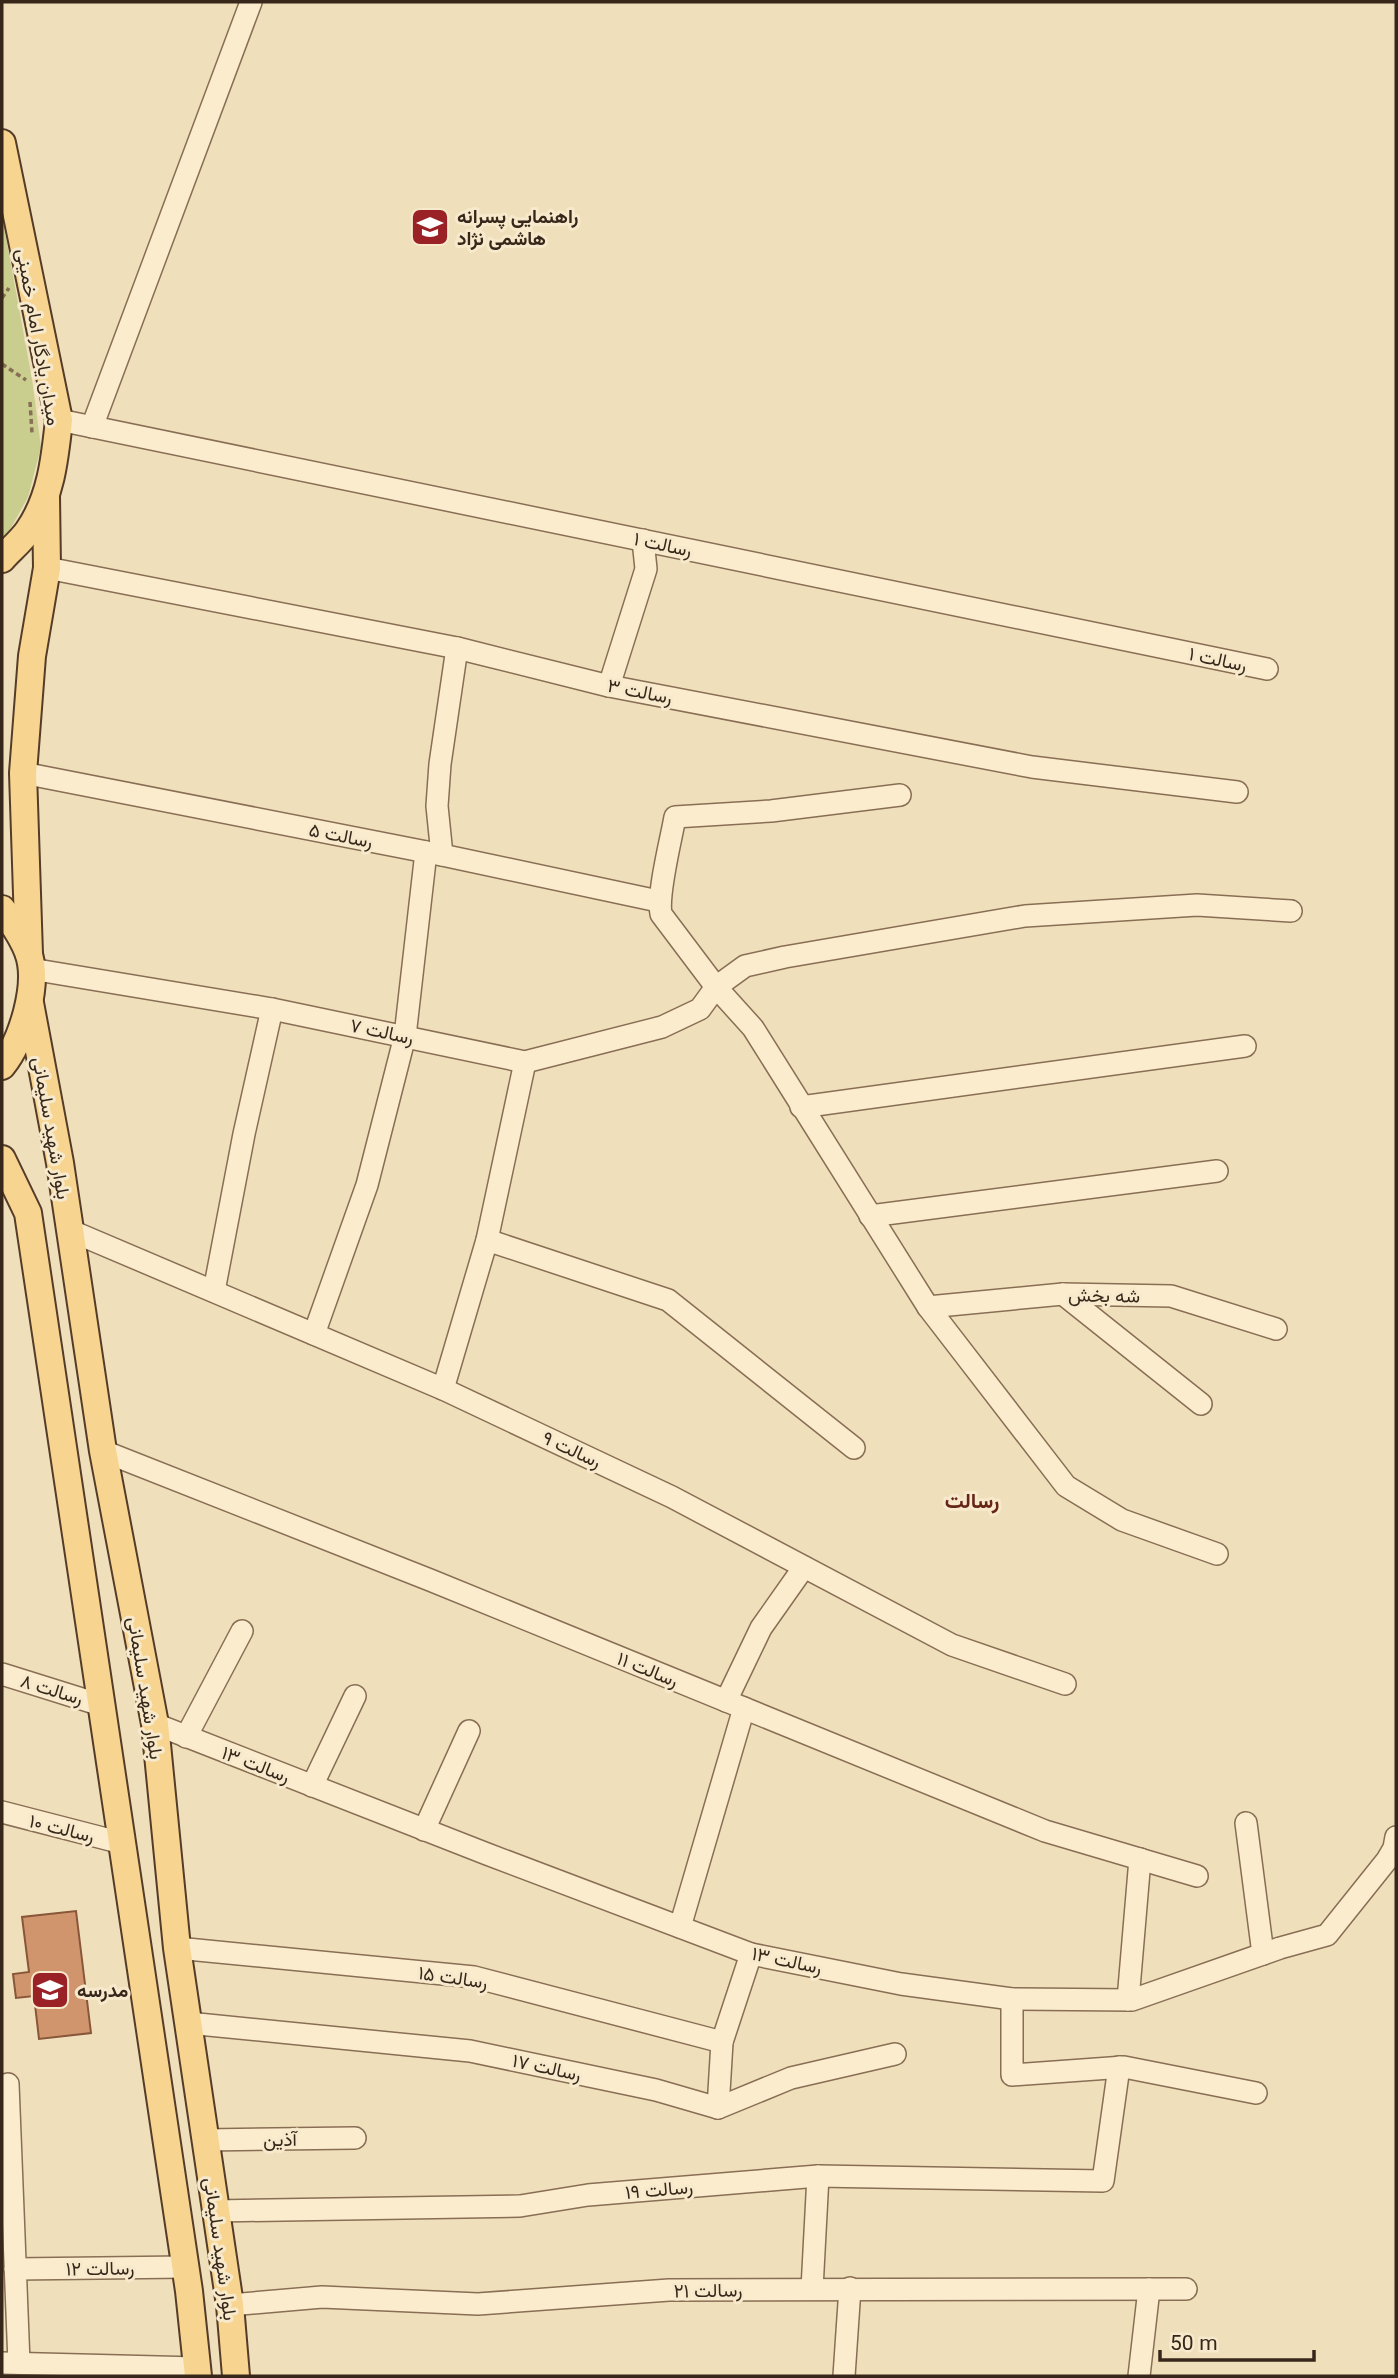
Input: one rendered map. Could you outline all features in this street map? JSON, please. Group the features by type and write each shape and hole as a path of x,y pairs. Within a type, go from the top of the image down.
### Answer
{"main road":[{"name":"میدان یادگار امام خمینی","path":"2,143 58,420 55,457 46,496 28,531 2,559"},
{"path":"2,1066 20,1037 30,1003 23,773 32,656 47,568 46,496"},
{"path":"2,909 14,925 30,961"},
{"name":"بلوار شهید سلیمانی","path":"30,1003 60,1163 103,1451 155,1724 177,1948 230,2305 236,2376"},
{"name":"بلوار شهید سلیمانی","path":"2,1159 28,1213 185,2267 198,2372"}],"street":[{"path":"92,427 251,2"},
{"name":"رسالت ۱","path":"58,420 1267,669"},
{"path":"609,685 646,569 643,540"},
{"name":"رسالت ۳","path":"47,568 457,648 609,685 1032,767 1237,792"},
{"path":"314,1334 367,1185 405,1036 434,853 440,764 457,648"},
{"name":"رسالت ۵","path":"23,773 434,853 658,901"},
{"path":"900,795 771,811 675,817 658,901 661,915 716,987 753,1028 928,1307 1066,1486 1122,1520 1217,1554"},
{"name":"رسالت ۷","path":"30,961 525,1062 662,1027 700,1009 716,987 745,966 785,957 1025,916 1197,905 1291,911"},
{"path":"214,1291 244,1134 272,1009"},
{"path":"801,1107 1245,1046"},
{"path":"443,1389 487,1240 525,1062"},
{"path":"870,1216 1217,1171"},
{"name":"رسالت ۹","path":"69,1230 443,1389 672,1497 951,1645 1066,1684"},
{"path":"487,1240 668,1300 854,1448"},
{"path":"1063,1294 1201,1404"},
{"name":"شه بخش","path":"928,1307 1063,1294 1171,1296 1276,1329"},
{"name":"رسالت ۱۱","path":"103,1451 430,1580 1045,1831 1197,1876"},
{"path":"680,1927 735,1704 761,1628 804,1567"},
{"path":"186,1737 242,1631"},
{"name":"رسالت ۸","path":"2,1674 101,1705"},
{"path":"312,1786 355,1696"},
{"name":"رسالت ۱۳","path":"155,1724 751,1954 901,1984 1012,1999 1128,2000 1263,1954 1327,1936 1387,1860 1394,1848 1396,1837"},
{"path":"424,1830 468,1731"},
{"name":"رسالت ۱۰","path":"2,1812 122,1843"},
{"path":"1246,1823 1263,1954"},
{"path":"1128,2000 1140,1859"},
{"name":"رسالت ۱۵","path":"177,1948 474,1977 722,2042"},
{"path":"751,1954 722,2042 718,2108 791,2078 895,2054"},
{"path":"1012,1999 1012,2075 1118,2067 1256,2093"},
{"name":"رسالت ۱۷","path":"188,2023 470,2051 656,2091 718,2108"},
{"name":"رسالت ۱۹","path":"216,2211 520,2206 587,2195 818,2176 1103,2180 1118,2067"},
{"path":"8,2084 8,2221 15,2269 10,2363 198,2372"},
{"name":"آذین","path":"205,2140 355,2138"},
{"path":"812,2289 818,2176"},
{"name":"رسالت ۱۲","path":"15,2269 185,2267"},
{"path":"845,2376 850,2288"},
{"path":"1139,2376 1149,2289"},
{"name":"رسالت ۲۱","path":"230,2305 322,2297 478,2304 668,2290 1186,2289"}],"path":[{"path":"2,298 10,286 12,299"},
{"path":"2,364 26,380 24,367"},
{"path":"28,392 33,441"}],"green space":[{"path":"2,216 32,379 41,447 28,497 2,544"}],"building":[{"path":"76,1911 91,2033 39,2039 34,1996 16,1998 13,1974 29,1972 22,1917"}],"place":[{"name":"راهنمایی پسرانه هاشمی نژاد","path":"430,227"},
{"name":"مدرسه","path":"50,1990"}],"district":[{"name":"رسالت","path":"972,1501"}]}
